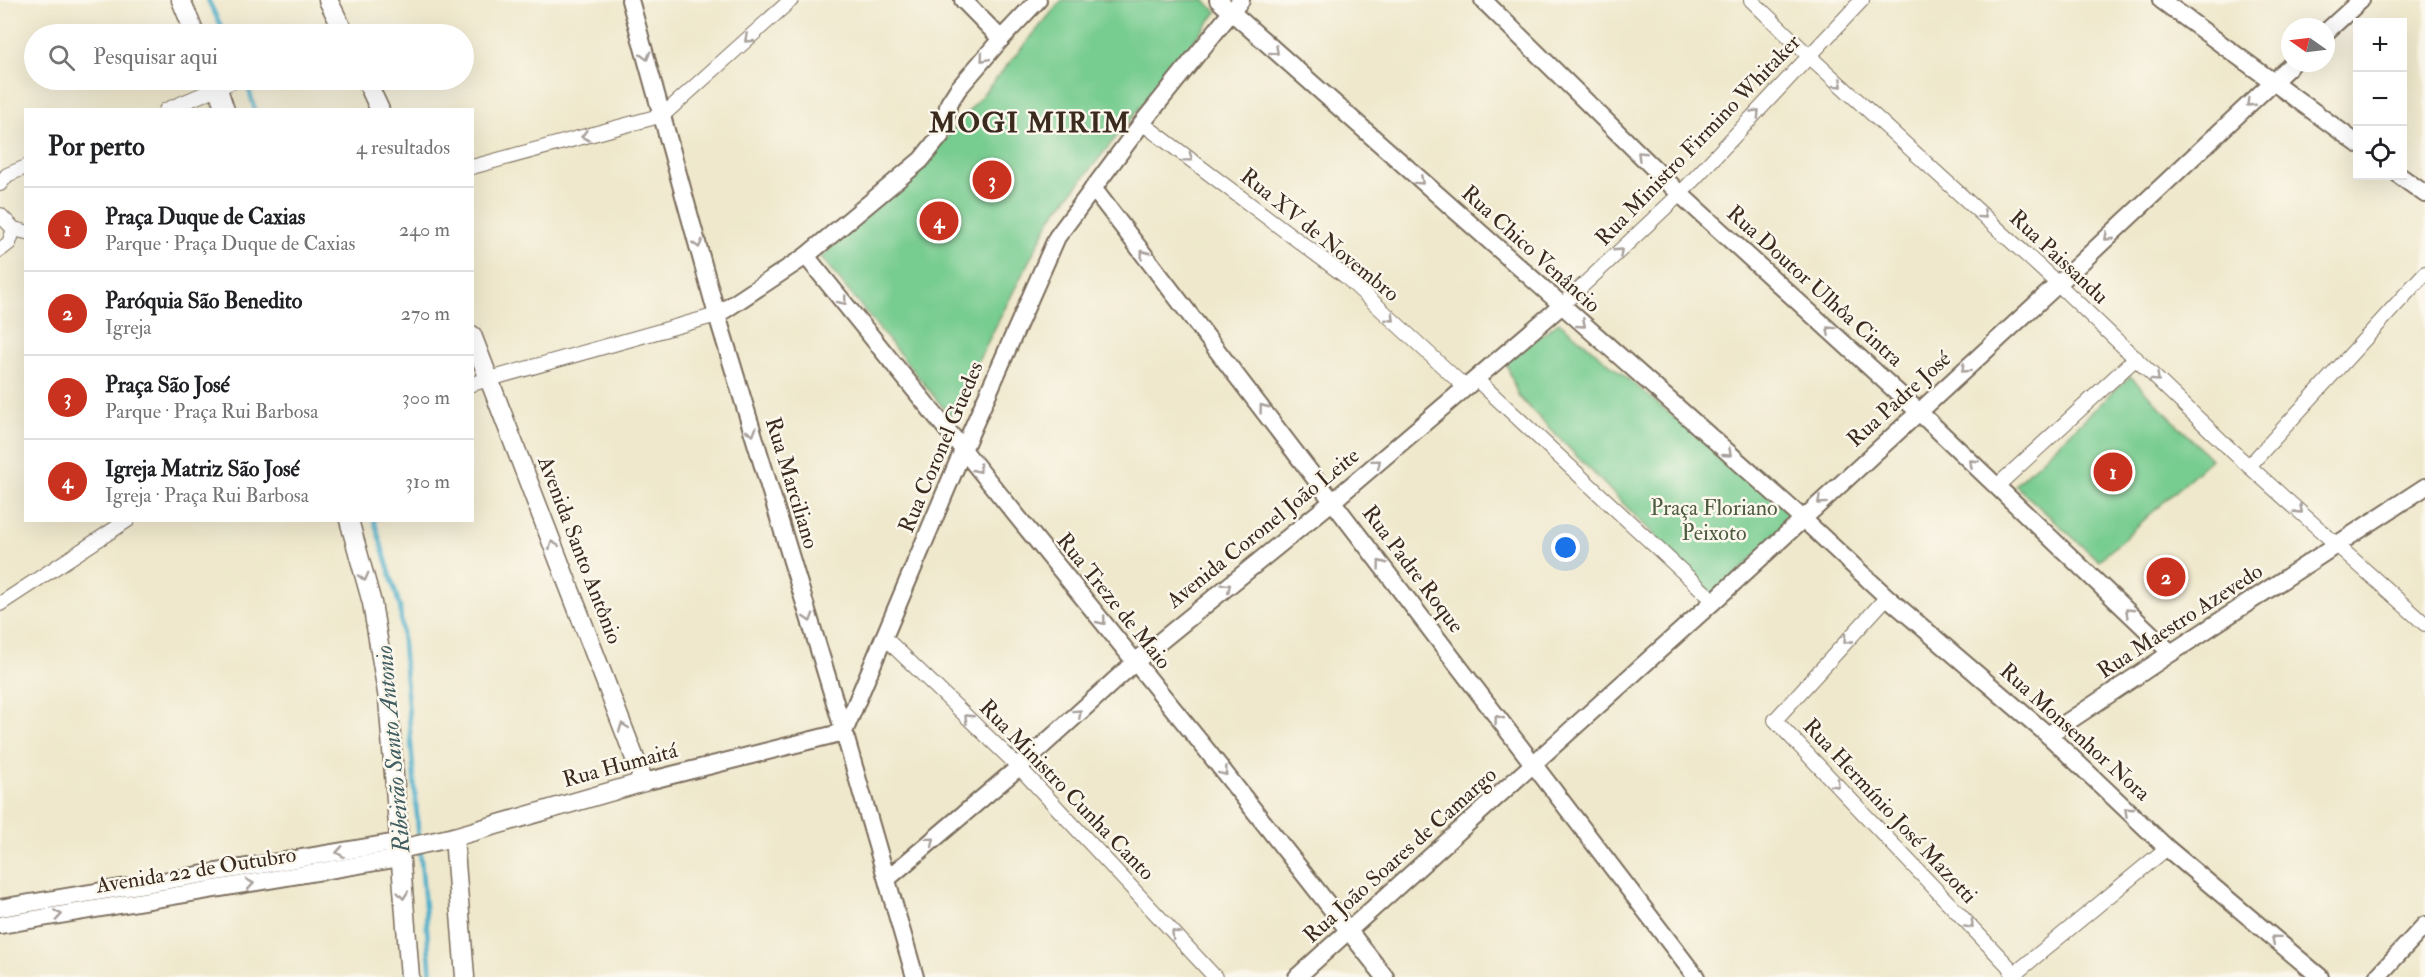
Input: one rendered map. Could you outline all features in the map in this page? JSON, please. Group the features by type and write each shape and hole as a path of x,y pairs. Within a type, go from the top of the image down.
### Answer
{"main road":[{"path":"181,0 191,24"},
{"path":"328,0 336,24"},
{"path":"225,108 226,90"},
{"path":"371,90 379,108"},
{"name":"Avenida Santo Antônio","path":"474,345 481,382 644,782"},
{"path":"350,522 372,603 388,699 405,848 410,977"},
{"name":"Rua Humaitá","path":"405,848 446,839 644,782"},
{"path":"446,839 465,977"}],"street":[{"name":"Rua Marciliano","path":"630,0 717,315 844,732 915,977"},
{"path":"474,166 663,115 791,0"},
{"path":"963,0 1001,39"},
{"path":"481,382 717,315 806,256 921,160 941,135 949,103 958,89 1038,0"},
{"name":"Rua Chico Venâncio","path":"1218,0 1236,6 1561,306 1802,518"},
{"name":"Rua Doutor Ulhôa Cintra","path":"1483,0 1680,194 1919,412 2171,652"},
{"name":"Rua Paissandu","path":"1751,0 2058,284 2249,466 2425,624"},
{"name":"Rua Ministro Firmino Whitaker","path":"1561,306 1680,194 1862,0"},
{"path":"2161,0 2353,140"},
{"path":"2335,24 2361,0"},
{"name":"Rua Coronel Guedes","path":"844,732 963,450 1057,237 1142,123 1236,6"},
{"name":"Rua Padre José","path":"1534,766 2058,284 2283,72"},
{"path":"170,108 209,90"},
{"name":"Rua XV de Novembro","path":"1142,123 1345,276 1471,384"},
{"path":"0,184 7,175 24,168"},
{"path":"2406,180 2425,194"},
{"name":"Rua Padre Roque","path":"1093,188 1696,977"},
{"path":"0,215 20,230 0,250"},
{"name":"Rua Treze de Maio","path":"806,256 1135,662 1385,977"},
{"path":"2249,466 2425,273"},
{"name":"Avenida Coronel João Leite","path":"886,879 1018,767 1135,662 1333,501 1561,306"},
{"path":"1997,486 2136,358"},
{"path":"1471,384 1714,602"},
{"name":"Rua Maestro Azevedo","path":"2048,735 2425,487"},
{"name":"Rua Monsenhor Nora","path":"1802,518 1887,597 2048,735 2167,848 2320,977"},
{"path":"0,604 125,522"},
{"name":"Rua Hermínio José Mazotti","path":"1887,597 1775,720 2013,975 2167,848"},
{"name":"Rua Ministro Cunha Canto","path":"884,637 1018,767 1215,977"},
{"name":"Rua Humaitá","path":"644,782 844,732"},
{"name":"Rua João Soares de Camargo","path":"1297,977 1534,766"},
{"name":"Avenida 22 de Outubro","path":"0,908 405,848"},
{"name":"Avenida 22 de Outubro","path":"0,925 405,848"},
{"path":"2377,977 2425,925"}],"green space":[{"path":"1062,0 1204,0 1217,12 1051,218 950,416 821,257 943,142"},
{"name":"Praça Floriano Peixoto","path":"1559,322 1795,517 1714,596 1518,396 1506,362"},
{"path":"2130,376 2211,459 2099,561 2015,485"}],"waterway":[{"name":"Ribeirão Santo Antonio","path":"208,0 220,24"},
{"name":"Ribeirão Santo Antonio","path":"249,90 254,108"},
{"name":"Ribeirão Santo Antonio","path":"375,522 400,607 419,840"},
{"name":"Ribeirão Santo Antonio","path":"420,848 431,977"}],"place":[{"name":"Praça São José","path":"992,180"},
{"name":"Igreja Matriz São José","path":"939,221"},
{"name":"Praça Duque de Caxias","path":"2113,472"},
{"name":"Paróquia São Benedito","path":"2166,577"}],"district":[{"name":"MOGI MIRIM","path":"1030,123"}]}
